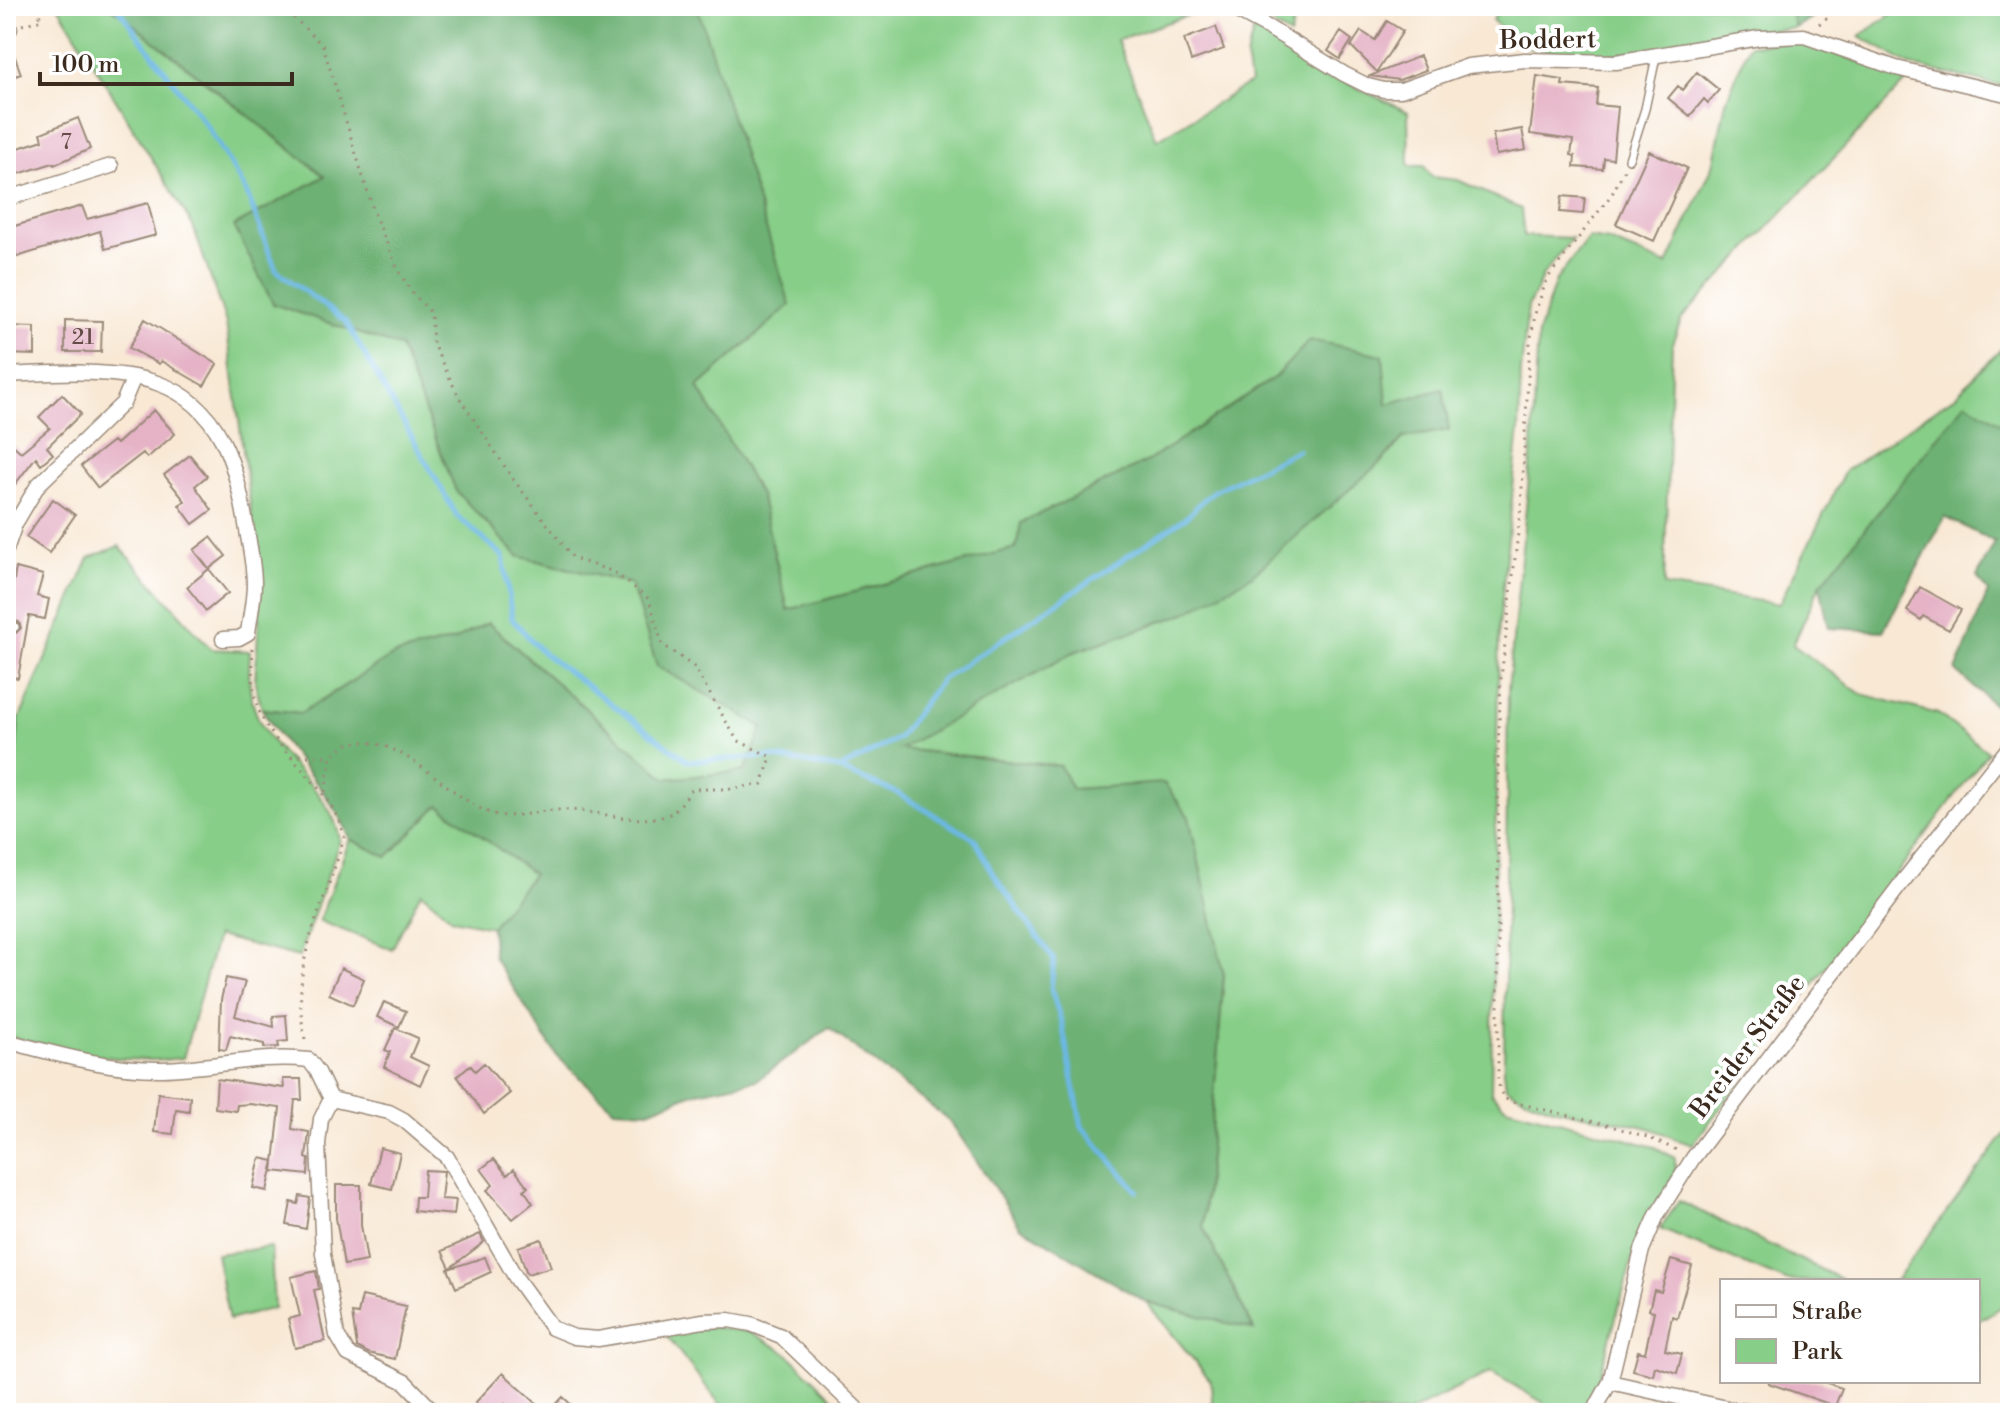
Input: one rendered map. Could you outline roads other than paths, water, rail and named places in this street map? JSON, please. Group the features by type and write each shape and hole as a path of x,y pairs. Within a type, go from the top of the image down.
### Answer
{"street":[{"name":"Boddert","path":"1228,6 1344,74 1384,90 1401,90 1468,66 1525,60 1616,62 1759,38 1804,36 1896,68 2010,95"},
{"path":"6,199 111,166"},
{"path":"6,375 65,373 134,377 160,384 199,409 217,431 233,461 254,583 248,633 239,638 223,639"},
{"path":"6,550 15,524 38,485 123,403 134,377"},
{"name":"Breider Straße","path":"1593,1413 1610,1382 1642,1250 1657,1215 1693,1158 1900,885 2010,746"},
{"path":"6,1041 87,1061 135,1068 163,1069 284,1057 309,1060 331,1099"},
{"path":"331,1099 321,1119 319,1169 323,1254 337,1335 348,1354 405,1382 435,1413"},
{"path":"331,1099 373,1107 397,1116 447,1157 516,1278 552,1328 574,1337 598,1339 703,1321 729,1320 751,1324 781,1336 861,1413"},
{"path":"1610,1382 1736,1410 1772,1413"}],"lane":[{"path":"1629,159 1645,109 1656,57"}],"waterway":[{"path":"116,6 207,126 246,191 276,270 346,322 457,516 503,556 512,619 543,653 688,761 771,757 840,769 898,738 941,680 1185,518 1212,492 1298,450"},
{"path":"841,770 897,793 975,839 992,872 1054,960 1051,989 1062,1024 1082,1127 1137,1191"}]}
